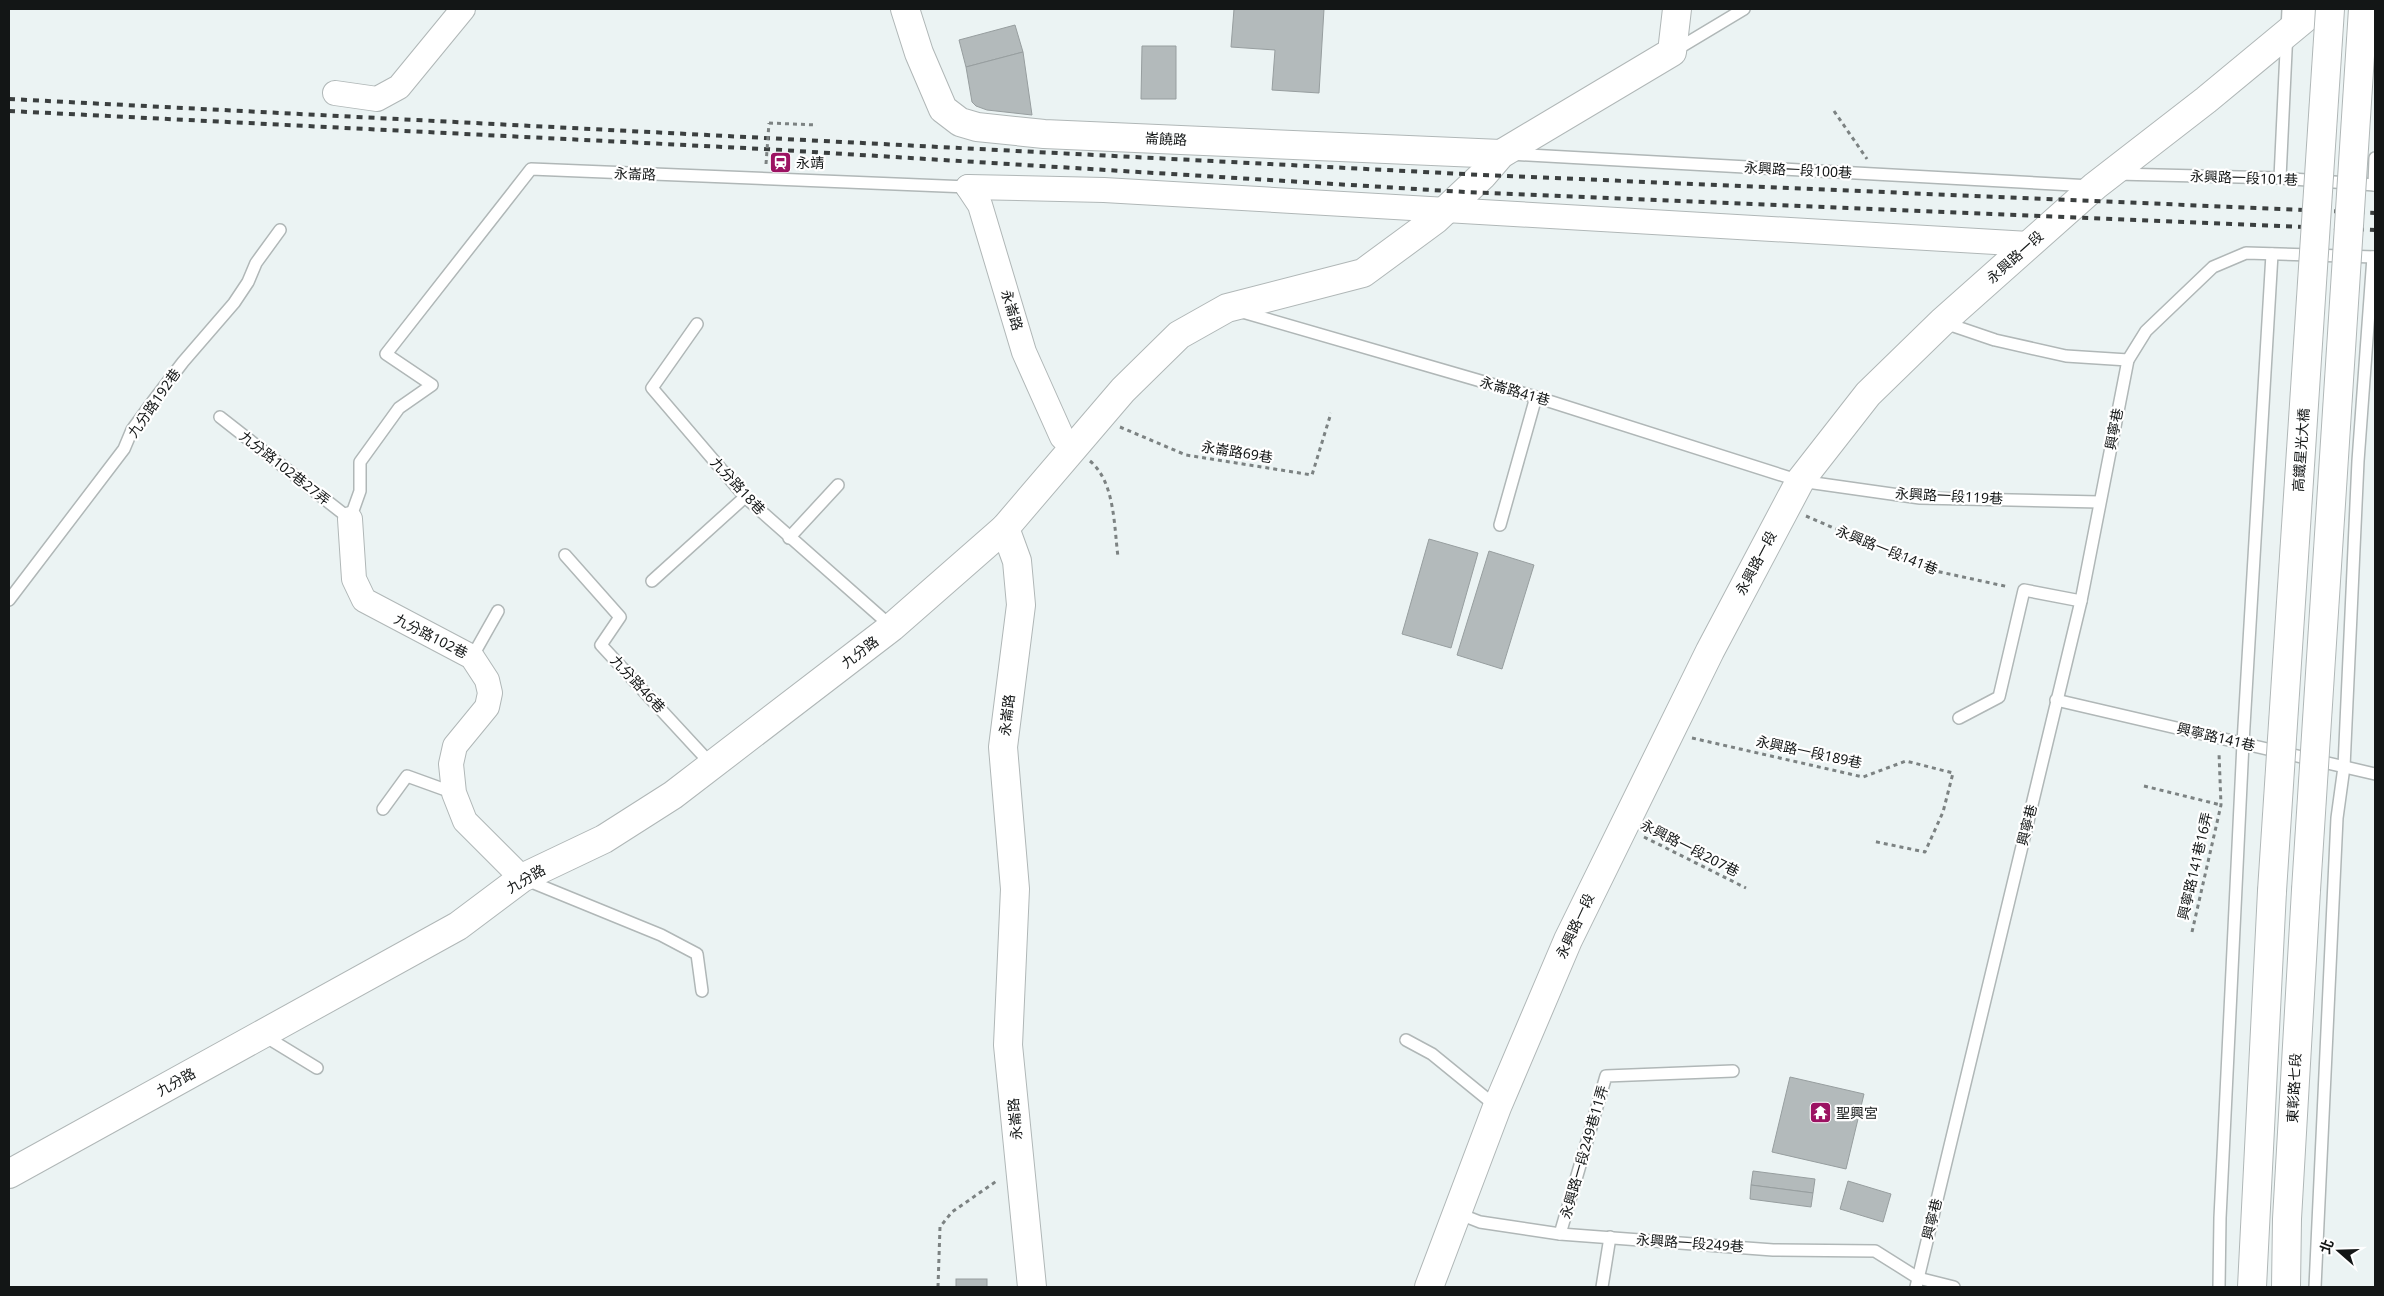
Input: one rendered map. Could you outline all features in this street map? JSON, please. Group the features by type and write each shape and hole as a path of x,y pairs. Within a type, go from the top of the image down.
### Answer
{"street":[{"path":"335,93 377,99 399,87 463,9"},
{"name":"崙饒路","path":"905,9 919,53 943,109 960,122 977,128 1044,134 1501,154"},
{"path":"1005,528 1123,390 1179,335 1227,308 1363,272 1435,220 1443,210 1483,175 1501,154 1672,52 1677,9"},
{"name":"永興路一段","path":"1429,1287 1497,1107 1568,940 1710,651 1800,481 1868,394 1942,322 2104,180 2206,100 2287,21 2316,9"},
{"name":"高鐵星光大橋","path":"2252,1287 2272,891 2330,9"},
{"name":"東彰路七段","path":"2286,1287 2287,1219 2306,890 2363,9"},
{"path":"968,187 1104,190 2029,244"},
{"name":"永崙路","path":"968,187 980,205 1024,352 1062,437 1075,448"},
{"name":"九分路102巷","path":"350,519 354,579 364,600 472,657 487,680 490,693 487,707 455,746 451,764 454,793 465,822 522,878"},
{"name":"永崙路","path":"1005,528 1017,561 1021,605 1003,747 1016,889 1008,1044 1032,1287"},
{"name":"九分路","path":"9,1174 458,926 522,878 604,839 674,795 892,627 1005,528"}],"lane":[{"path":"1672,52 1744,9"},
{"path":"2280,178 2287,21"},
{"name":"永興路一段100巷","path":"1501,154 1877,174 2104,180"},
{"path":"2375,158 2375,185"},
{"name":"永崙路","path":"350,519 360,490 360,462 399,408 432,385 386,354 531,169 968,187"},
{"name":"永興路一段101巷","path":"2104,180 2280,178 2375,185"},
{"name":"九分路192巷","path":"9,600 124,449 132,430 154,400 183,362 234,303 248,282 256,263 280,230"},
{"path":"1942,322 1995,340 2066,356 2128,360 2146,331 2213,267 2246,253 2374,257 2358,461 2344,767 2336,828 2315,1287"},
{"path":"2219,1287 2220,1218 2243,743 2272,254"},
{"name":"永崙路41巷","path":"1227,308 1536,397 1800,481"},
{"name":"九分路18巷","path":"697,324 652,388 745,497 789,538 892,627"},
{"name":"興寧巷","path":"1917,1283 2080,601 2128,360"},
{"path":"1500,525 1536,397"},
{"name":"九分路102巷27弄","path":"220,418 350,519"},
{"name":"永興路一段119巷","path":"1800,481 1920,498 2099,502"},
{"path":"789,538 838,485"},
{"path":"652,581 745,497"},
{"name":"九分路46巷","path":"565,555 620,617 602,645 712,765"},
{"path":"1959,718 1999,696 2024,590 2080,601"},
{"path":"472,657 498,611"},
{"name":"興寧路141巷","path":"2056,700 2375,774"},
{"path":"383,809 407,776 454,793"},
{"path":"522,878 661,935 697,954 702,991"},
{"path":"263,1035 317,1068"},
{"path":"1406,1040 1432,1054 1497,1107"},
{"name":"永興路一段249巷11弄","path":"1560,1234 1606,1076 1733,1071"},
{"name":"永興路一段249巷","path":"1457,1213 1480,1222 1560,1234 1773,1250 1876,1251 1917,1283 1954,1287"},
{"path":"1602,1287 1610,1237"}],"path":[{"path":"1834,111 1877,174"},
{"path":"766,164 769,123 817,125"},
{"name":"永崙路69巷","path":"1100,418 1186,455 1312,475 1330,413"},
{"path":"1075,448 1100,469 1110,498 1118,556"},
{"name":"永興路一段141巷","path":"1785,508 1931,570 2024,590"},
{"name":"永興路一段189巷","path":"1670,733 1862,777 1906,761 1953,773 1943,812 1925,852 1872,841"},
{"name":"興寧路141巷16弄","path":"2192,932 2221,805 2219,737"},
{"name":"興寧路141巷16弄","path":"2144,786 2221,805"},
{"name":"永興路一段207巷","path":"1624,827 1746,888"},
{"path":"938,1287 940,1227 952,1212 1019,1166"}],"building":[{"path":"1234,9 1324,9 1319,93 1272,90 1275,50 1231,47"},
{"path":"1015,25 1023,52 966,67 959,40"},
{"path":"1142,46 1176,46 1176,99 1141,99"},
{"path":"1023,52 1032,115 987,110 976,106 972,102 966,67"},
{"path":"1429,539 1478,553 1451,648 1402,634"},
{"path":"1489,551 1534,565 1502,669 1457,655"},
{"name":"聖興宮","path":"1790,1077 1864,1094 1846,1169 1772,1152"},
{"path":"1753,1171 1815,1179 1813,1193 1751,1185"},
{"path":"1848,1181 1891,1194 1883,1222 1840,1209"},
{"path":"1751,1185 1813,1193 1811,1207 1750,1199"},
{"path":"956,1279 987,1279 987,1287 956,1287"}],"railway":[{"path":"9,99 1483,175 2375,213"},
{"path":"9,111 764,149 1465,192 2375,230"}],"place":[{"name":"永靖","path":"780,163"},
{"name":"聖興宮","path":"1820,1113"}]}
